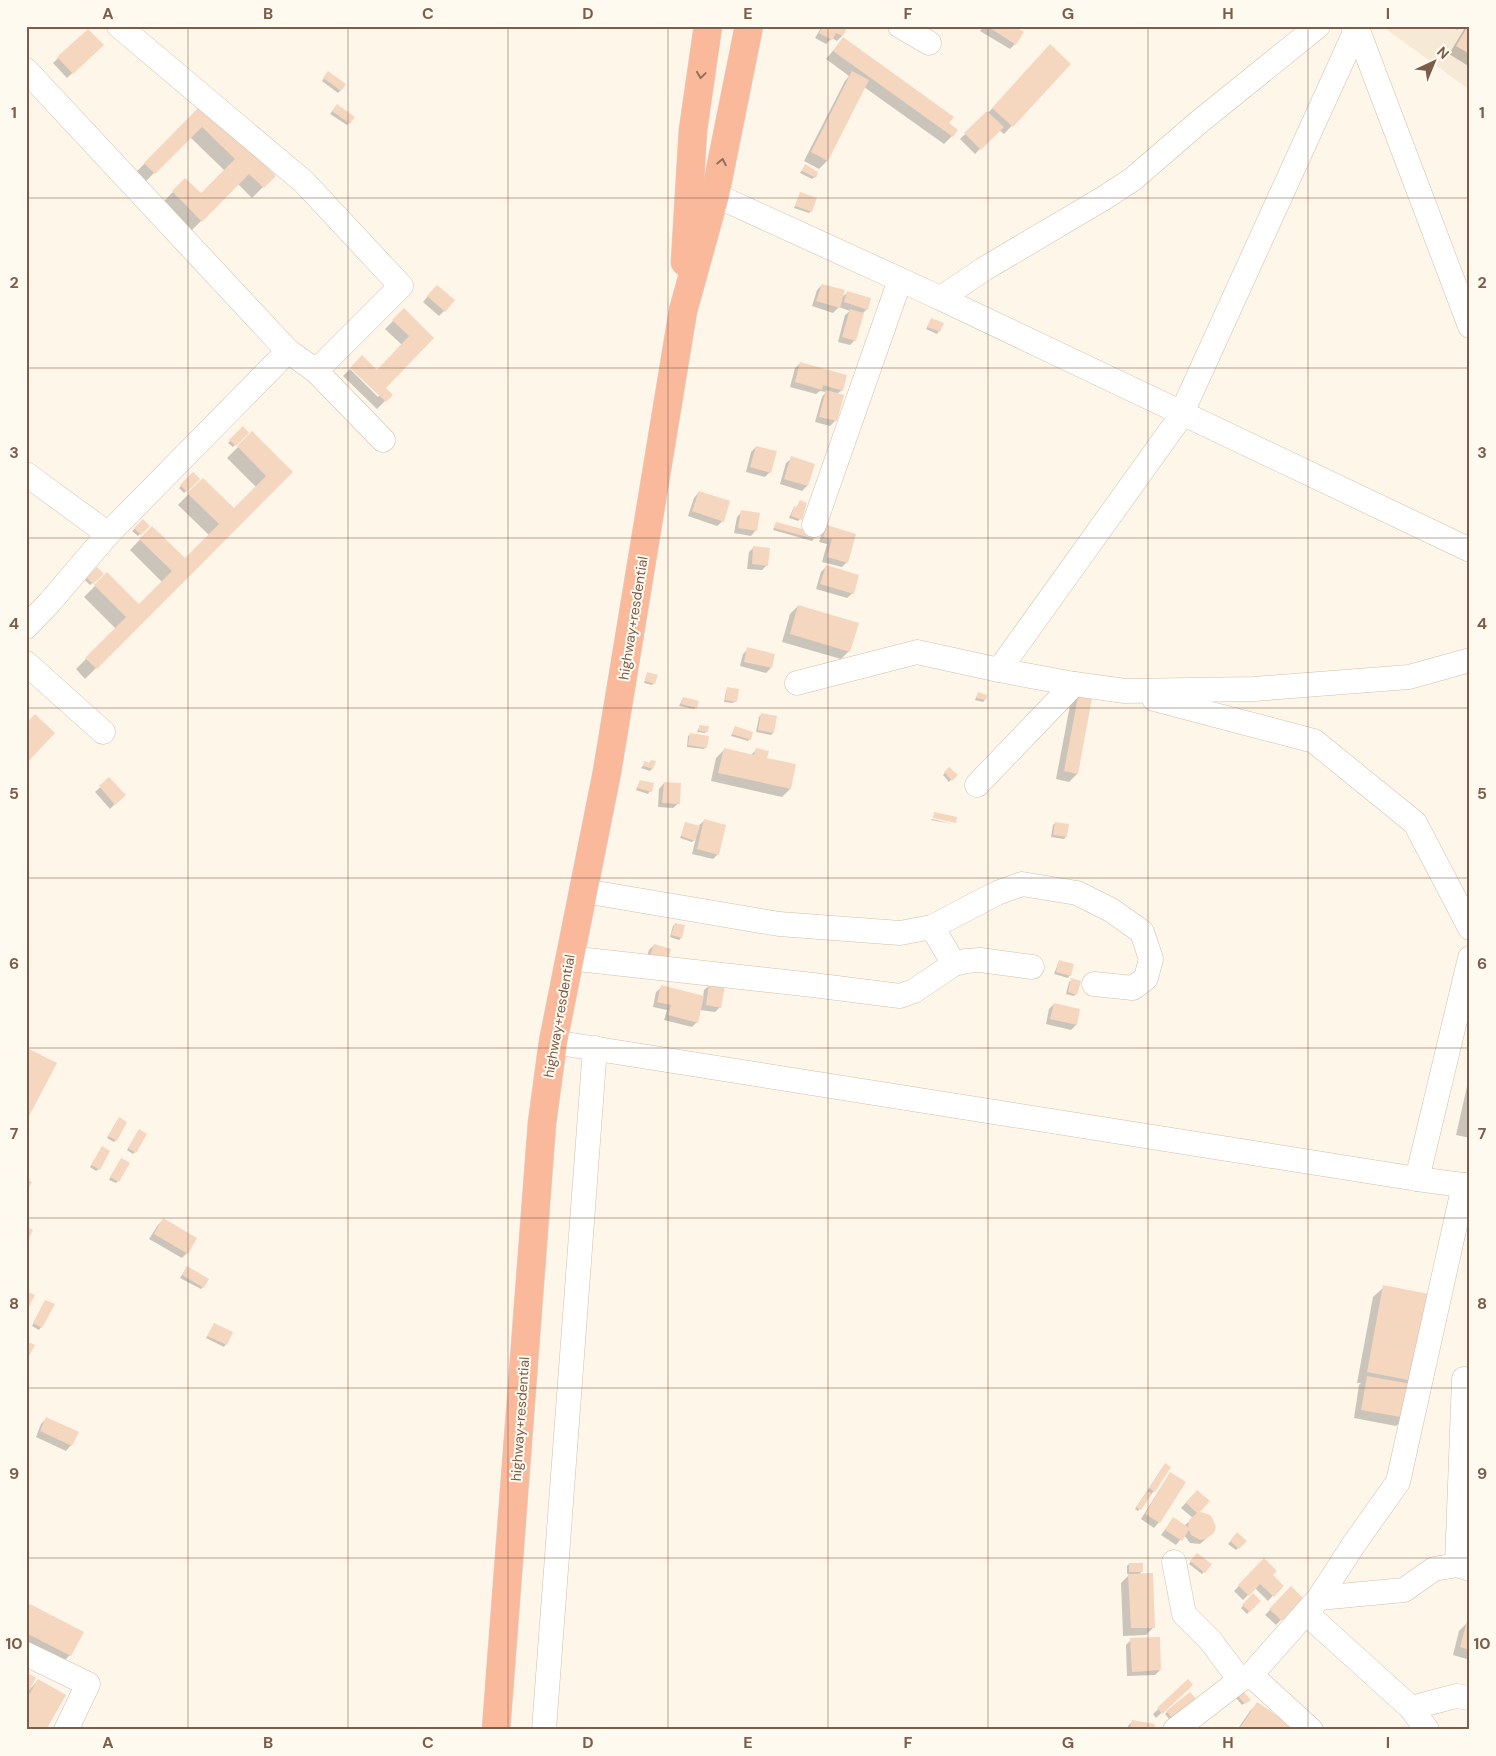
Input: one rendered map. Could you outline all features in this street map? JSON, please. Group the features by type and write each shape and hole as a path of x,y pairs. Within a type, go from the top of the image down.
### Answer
{"highway":[{"path":"683,311 693,130 708,26"},
{"path":"683,311 715,195 749,26"},
{"name":"highway+resdential","path":"496,1730 542,1123 553,1042 608,772 683,311"}],"street":[{"path":"119,26 304,182 401,286 316,371"},
{"path":"900,26 929,43"},
{"path":"938,297 944,296 984,269 1104,198 1133,178 1318,26"},
{"path":"1355,27 1470,326"},
{"path":"999,670 1174,427 1182,413 1355,27"},
{"path":"26,70 288,351 316,371 383,440"},
{"path":"715,195 938,297 1470,550"},
{"path":"814,525 900,280"},
{"path":"26,626 50,602 108,534 288,351"},
{"path":"26,474 108,534"},
{"path":"798,683 917,652 1074,684 1126,691 1314,741 1414,823 1470,928"},
{"path":"1126,691 1254,689 1409,677 1470,660"},
{"path":"26,663 103,732"},
{"path":"977,786 1074,684"},
{"path":"584,891 779,924 900,933 932,927 997,893 1022,884 1077,893 1111,910 1142,932 1150,960 1146,978 1132,988 1094,984"},
{"path":"932,927 954,964"},
{"path":"569,958 900,996 914,991 954,964 980,960 1032,967"},
{"path":"1417,1179 1470,958"},
{"path":"553,1042 1417,1179 1467,1185 1398,1482 1312,1605 1246,1678 1175,1730"},
{"path":"544,1730 595,1048"},
{"path":"1312,1605 1404,1590 1434,1569 1463,1567 1466,1429 1464,1379"},
{"path":"1174,1562 1184,1614 1246,1678 1311,1730"},
{"path":"1312,1605 1411,1708 1427,1730"},
{"path":"26,1654 88,1684 66,1730"},
{"path":"1411,1708 1456,1696 1470,1698"}],"shaded area":[{"path":"1382,26 1470,26 1470,90"}],"building":[{"path":"823,26 848,26 843,36 836,33 832,40 819,33"},
{"path":"987,26 1014,26 1024,32 1016,45"},
{"path":"1468,26 1470,26 1470,54 1456,46"},
{"path":"88,29 104,45 73,74 57,57"},
{"path":"843,37 954,117 949,123 958,130 953,137 833,51"},
{"path":"1050,44 1071,64 1013,127 992,108"},
{"path":"328,71 346,84 341,91 323,78"},
{"path":"852,71 869,80 828,161 811,152"},
{"path":"203,103 276,176 264,188 249,174 202,222 172,191 185,178 201,193 235,159 202,127 155,174 144,163"},
{"path":"337,104 355,117 350,124 332,111"},
{"path":"987,111 1004,127 981,150 964,133"},
{"path":"805,164 818,172 816,178 802,171"},
{"path":"800,192 817,198 812,212 795,206"},
{"path":"822,284 845,290 840,308 816,301"},
{"path":"437,285 455,300 445,312 427,296"},
{"path":"847,291 871,298 868,310 844,302"},
{"path":"404,308 434,338 386,388 393,395 386,402 350,368 362,355 377,370 409,336 392,320"},
{"path":"850,309 864,313 856,341 842,337"},
{"path":"931,318 944,323 940,332 927,327"},
{"path":"800,362 847,375 843,391 823,385 822,390 795,382"},
{"path":"826,390 844,395 837,421 819,417"},
{"path":"243,426 249,433 236,446 229,440"},
{"path":"252,431 293,472 97,669 85,658 126,617 94,585 107,572 139,604 172,571 139,539 152,526 185,558 219,524 187,493 203,478 234,508 266,476 237,446"},
{"path":"756,446 777,451 771,473 750,467"},
{"path":"791,456 815,464 808,486 784,479"},
{"path":"193,472 200,479 187,492 180,485"},
{"path":"699,491 730,501 724,522 692,511"},
{"path":"800,500 807,503 802,520 791,516 794,506 797,507"},
{"path":"741,510 760,513 757,531 738,528"},
{"path":"143,519 150,526 141,535 134,528"},
{"path":"776,522 817,533 815,539 774,528"},
{"path":"827,525 856,534 848,563 827,557 832,539 823,537"},
{"path":"753,546 770,548 768,566 752,564"},
{"path":"826,565 859,575 854,594 820,584"},
{"path":"97,567 104,574 93,584 86,577"},
{"path":"798,605 859,623 850,652 790,634"},
{"path":"747,647 775,654 772,668 744,662"},
{"path":"647,672 658,675 655,684 645,681"},
{"path":"727,687 739,689 737,702 725,700"},
{"path":"1079,691 1093,693 1078,774 1064,771"},
{"path":"978,692 987,695 986,700 976,698"},
{"path":"683,697 699,701 697,708 681,704"},
{"path":"761,713 777,716 774,733 758,730"},
{"path":"35,714 55,733 26,764 26,723"},
{"path":"699,725 709,726 708,732 699,731"},
{"path":"735,726 753,732 751,740 732,734"},
{"path":"690,733 709,736 707,748 688,745"},
{"path":"724,748 754,755 756,748 769,751 767,758 796,764 791,789 718,773"},
{"path":"651,760 656,761 653,769 643,766 644,761 650,763"},
{"path":"949,767 958,775 952,781 944,772"},
{"path":"109,777 126,795 115,805 99,786"},
{"path":"640,780 654,783 652,792 637,788"},
{"path":"664,782 681,783 680,804 662,803"},
{"path":"934,812 957,817 956,823 933,818"},
{"path":"704,819 726,825 719,855 697,849"},
{"path":"685,822 700,826 695,841 681,836"},
{"path":"1055,822 1069,824 1067,837 1053,835"},
{"path":"675,923 685,925 682,938 671,935"},
{"path":"654,944 671,949 666,967 648,961"},
{"path":"1059,960 1074,964 1071,976 1056,972"},
{"path":"1071,978 1081,981 1077,995 1068,992"},
{"path":"709,983 725,986 721,1008 706,1005"},
{"path":"661,985 704,996 698,1023 668,1015 671,1005 657,1002"},
{"path":"1054,1003 1080,1009 1077,1025 1050,1019"},
{"path":"29,1049 57,1063 26,1122 26,1054"},
{"path":"119,1117 127,1122 117,1141 108,1136"},
{"path":"139,1129 147,1134 136,1153 128,1148"},
{"path":"102,1146 110,1151 100,1170 91,1165"},
{"path":"121,1158 130,1163 119,1182 110,1177"},
{"path":"26,1179 32,1182 26,1193"},
{"path":"163,1218 197,1238 188,1254 154,1234"},
{"path":"26,1226 33,1230 26,1244"},
{"path":"187,1266 209,1279 204,1288 182,1275"},
{"path":"1383,1285 1429,1294 1413,1381 1367,1372"},
{"path":"26,1291 35,1295 26,1312"},
{"path":"45,1300 55,1304 42,1328 33,1323"},
{"path":"214,1323 233,1332 227,1345 207,1336"},
{"path":"26,1341 35,1345 26,1362"},
{"path":"1367,1376 1412,1384 1406,1418 1361,1410"},
{"path":"46,1417 79,1432 72,1446 40,1431"},
{"path":"1165,1463 1171,1467 1155,1492 1149,1488"},
{"path":"1170,1472 1186,1482 1160,1523 1145,1514"},
{"path":"1197,1490 1210,1501 1200,1512 1212,1517 1216,1527 1214,1533 1206,1539 1200,1540 1191,1535 1189,1530 1182,1541 1165,1530 1173,1517 1188,1527 1189,1520 1197,1513 1186,1503"},
{"path":"1147,1491 1152,1494 1141,1510 1136,1507"},
{"path":"1237,1532 1247,1541 1239,1549 1230,1541"},
{"path":"1197,1553 1212,1564 1205,1573 1190,1561"},
{"path":"1264,1558 1277,1571 1273,1575 1284,1586 1274,1597 1260,1584 1249,1596 1238,1585"},
{"path":"1129,1563 1143,1563 1143,1572 1129,1572"},
{"path":"1153,1573 1155,1628 1131,1628 1128,1574"},
{"path":"1291,1586 1303,1598 1282,1621 1269,1609"},
{"path":"1253,1593 1261,1601 1250,1612 1242,1605"},
{"path":"26,1602 84,1632 71,1656 26,1633"},
{"path":"1467,1621 1470,1622 1470,1650 1460,1647"},
{"path":"1160,1637 1161,1670 1132,1672 1130,1638"},
{"path":"26,1672 36,1678 26,1696"},
{"path":"38,1679 66,1695 46,1730 26,1730 26,1700"},
{"path":"1188,1679 1193,1685 1162,1714 1157,1708"},
{"path":"1242,1690 1251,1700 1245,1704 1237,1695"},
{"path":"1190,1692 1196,1699 1173,1719 1166,1711"},
{"path":"1257,1702 1299,1730 1243,1730 1240,1728"},
{"path":"1132,1720 1155,1724 1154,1730 1130,1730"}]}
